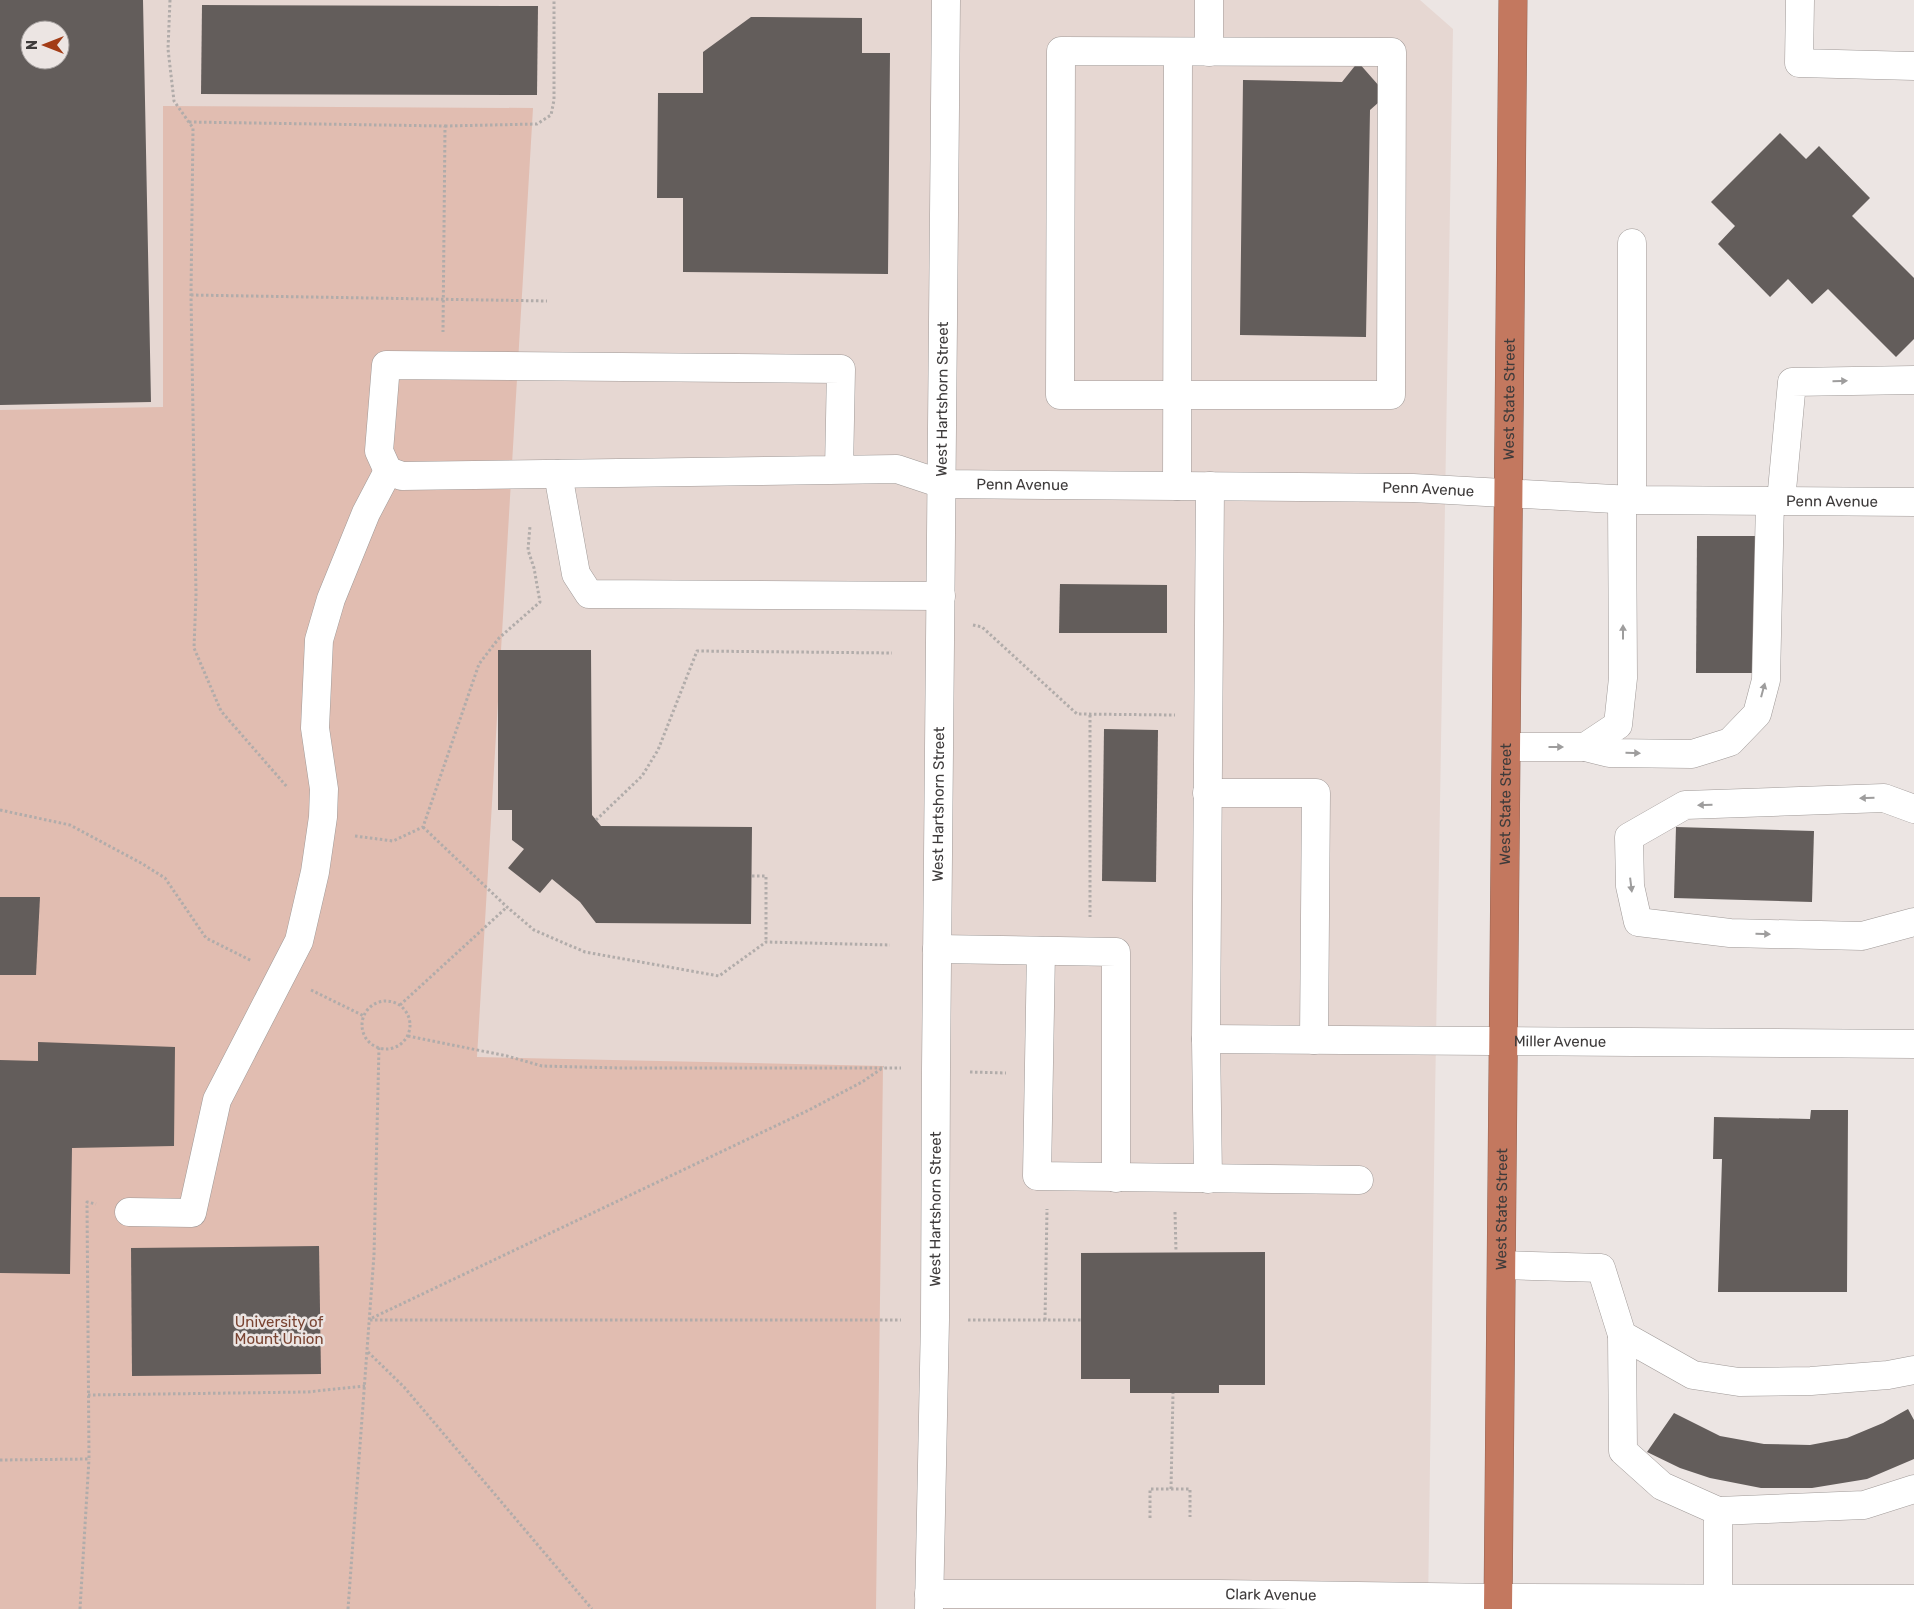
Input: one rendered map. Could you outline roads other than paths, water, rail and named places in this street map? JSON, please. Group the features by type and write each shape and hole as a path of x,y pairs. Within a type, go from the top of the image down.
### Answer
{"highway":[{"name":"West State Street","path":"1498,1604 1507,747 1512,0"}],"street":[{"name":"West Hartshorn Street","path":"929,1601 935,1320 946,0"},
{"path":"1209,0 1209,52"},
{"path":"1800,0 1799,63 1914,66"},
{"path":"1061,51 1209,52 1392,52 1392,395 1060,395 1061,51"},
{"path":"1177,486 1178,52"},
{"path":"1585,747 1618,725 1623,678 1632,243"},
{"path":"128,1212 192,1213 217,1100 299,941 315,872 323,817 324,789 315,728 319,640 331,599 366,513 388,471 379,450 386,365 841,369 839,470"},
{"path":"1507,747 1585,747 1609,753 1692,754 1730,742 1757,714 1766,680 1776,501 1792,382 1914,380"},
{"name":"Penn Avenue","path":"388,471 402,476 897,469 942,484 1413,488 1627,500 1914,502"},
{"path":"547,474 576,574 589,594 941,608"},
{"path":"1208,1179 1206,1039 1210,486"},
{"path":"1207,793 1316,793 1314,1040"},
{"path":"1914,809 1884,798 1685,806 1629,837 1630,886 1638,922 1730,933 1862,936 1914,922"},
{"path":"937,949 1116,952 1116,1178"},
{"path":"1041,951 1037,1176 1359,1180"},
{"name":"Miller Avenue","path":"1206,1039 1914,1044"},
{"path":"1502,1264 1601,1268 1622,1336 1623,1451 1662,1486 1718,1511 1864,1505 1914,1489"},
{"path":"1622,1336 1693,1375 1739,1382 1811,1381 1914,1370"},
{"path":"1718,1511 1718,1604"},
{"name":"Clark Avenue","path":"929,1601 1210,1594 1498,1604 1718,1604 1914,1599"}],"park label":[{"name":"University of Mount Union","path":"279,1330"}]}
